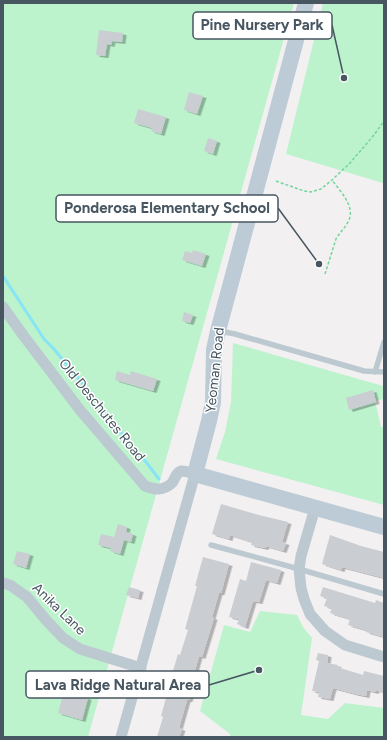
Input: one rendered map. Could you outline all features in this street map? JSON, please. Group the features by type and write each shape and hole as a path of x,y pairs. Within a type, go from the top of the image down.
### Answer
{"street":[{"name":"Yeoman Road","path":"121,737 209,421 213,402 214,350 218,331 306,3"},
{"name":"Old Deschutes Road","path":"3,307 80,410 146,486 154,489 162,489 172,483 178,473 183,471 195,474"},
{"path":"195,474 384,527"},
{"path":"315,508 301,556 299,570 300,588 310,614 324,631 345,645 384,657"},
{"name":"Anika Lane","path":"3,583 10,585 27,597 63,638 80,649 141,668"}],"lane":[{"path":"218,331 235,334 364,370 384,372"},
{"path":"375,372 384,342"},
{"path":"211,545 384,594"}],"path":[{"path":"276,181 304,191 311,192 321,189 350,163 384,121"},
{"path":"326,274 336,239 346,225 351,214 350,207 346,199 332,180"}],"green space":[{"path":"3,3 294,3 88,737 3,737"},
{"path":"323,3 384,3 384,185 383,183 286,154"},
{"path":"233,343 383,386 384,399 375,401 381,427 384,427 384,505 216,459 225,432 231,402"},
{"path":"260,611 297,615 303,627 312,638 301,715 328,719 345,703 384,708 384,737 230,737 230,734 200,711 224,625 250,632"}],"building":[{"path":"99,30 123,33 122,42 112,41 111,45 107,44 105,56 96,55"},
{"path":"189,92 203,96 197,114 184,110"},
{"path":"138,109 166,117 161,134 151,131 152,128 134,123"},
{"path":"208,138 217,141 213,154 204,151"},
{"path":"193,250 206,254 202,266 182,260 185,251 192,253"},
{"path":"184,312 193,315 190,323 182,321"},
{"path":"117,371 130,375 131,371 157,379 153,391 115,380"},
{"path":"373,390 376,402 349,410 346,398"},
{"path":"221,504 288,522 282,542 286,543 283,551 266,546 265,548 251,545 252,542 230,535 229,539 212,534"},
{"path":"118,524 127,527 126,532 133,534 131,542 124,540 120,554 110,551 111,548 98,545 101,534 114,537"},
{"path":"330,535 384,552 384,578 342,567 341,570 322,564"},
{"path":"17,551 30,554 26,568 13,564"},
{"path":"203,557 229,564 221,593 219,593 212,617 214,618 202,657 199,656 192,681 194,682 189,700 187,700 179,728 182,729 179,737 157,737 163,717 161,716 166,694 178,654 180,655 188,630 185,629 197,586 195,586"},
{"path":"251,562 281,570 277,583 266,580 259,602 253,601 245,627 237,624 239,619 229,617 240,579 246,581"},
{"path":"129,587 140,590 138,598 126,595"},
{"path":"323,587 375,603 376,600 384,603 384,637 348,625 350,619 330,613 332,608 324,606 327,598 320,596"},
{"path":"318,653 328,655 327,663 338,665 337,667 363,675 364,671 384,676 384,693 376,690 375,692 367,690 366,696 333,688 330,699 318,697 319,692 312,691 319,661 316,660"},
{"path":"64,691 88,698 82,720 58,713"}],"waterway":[{"path":"3,276 44,339 83,384 159,479"}],"place":[{"name":"Pine Nursery Park","path":"344,78"},
{"name":"Ponderosa Elementary School","path":"319,264"},
{"name":"Lava Ridge Natural Area","path":"259,670"}]}
